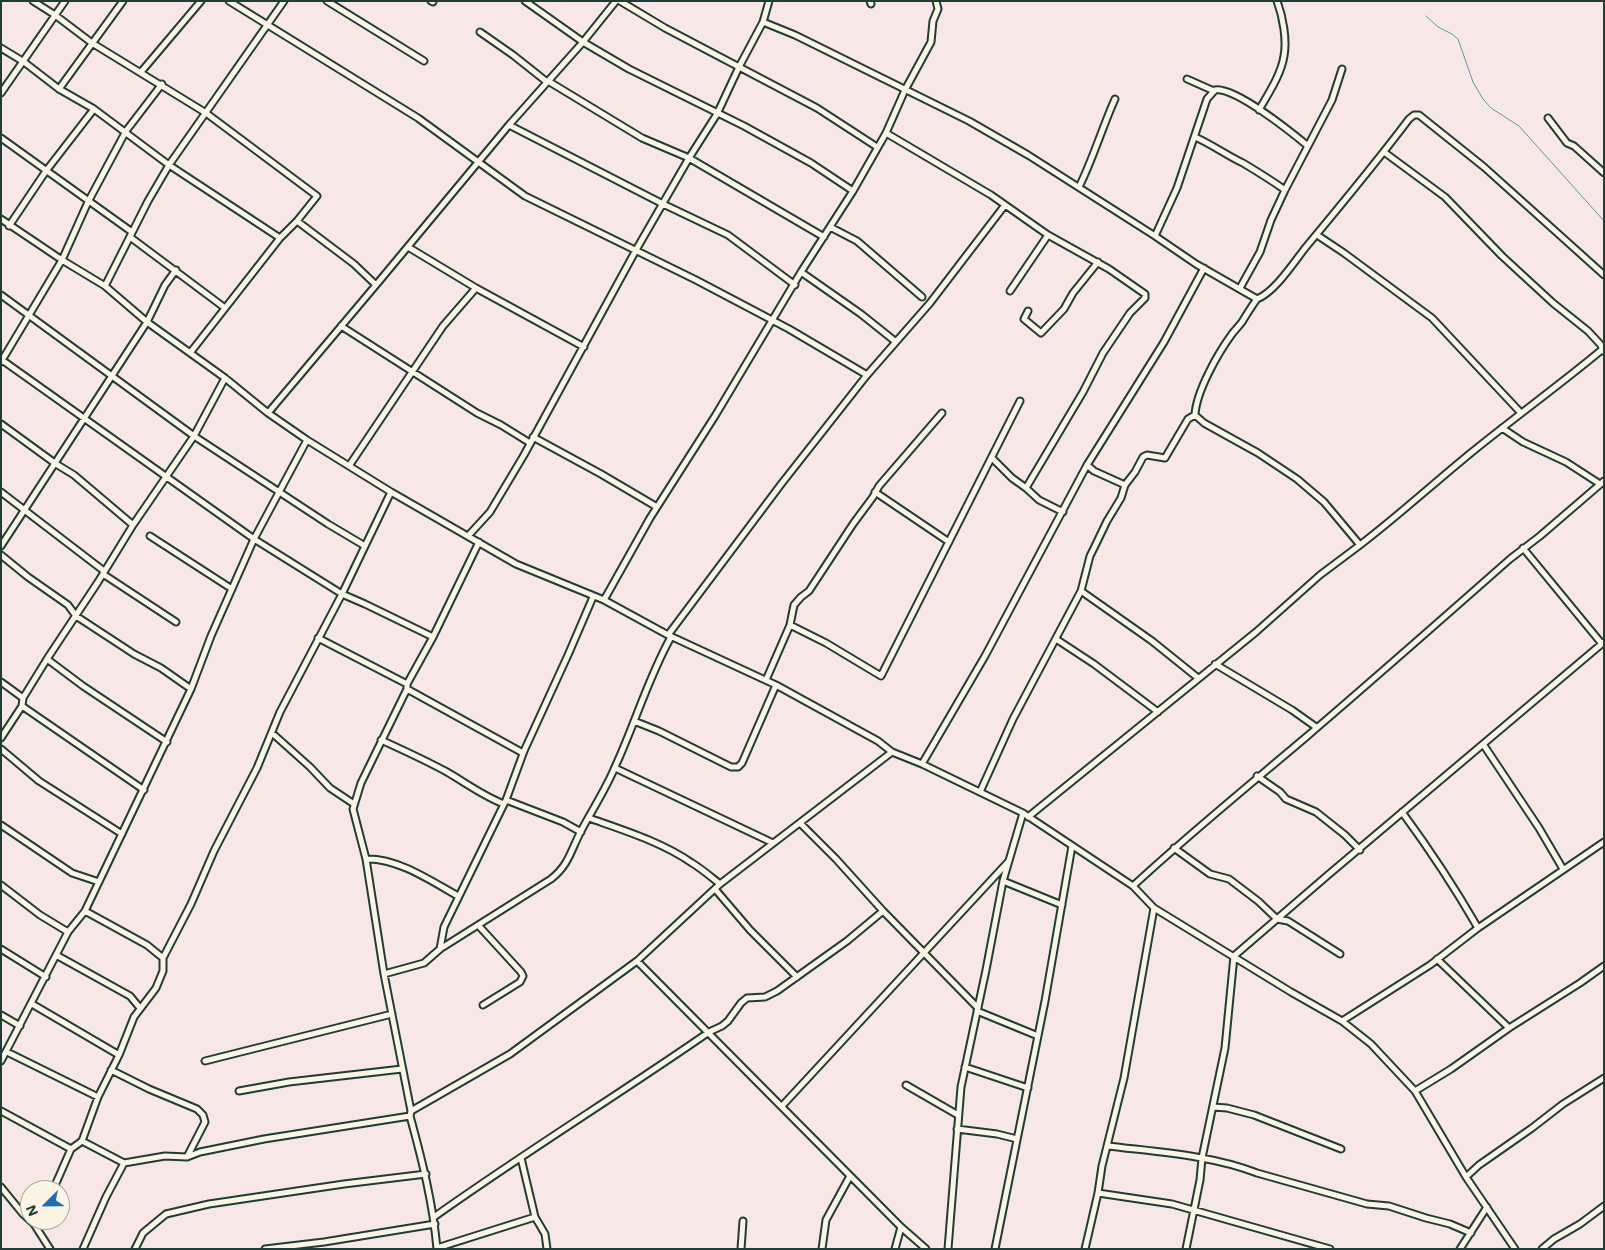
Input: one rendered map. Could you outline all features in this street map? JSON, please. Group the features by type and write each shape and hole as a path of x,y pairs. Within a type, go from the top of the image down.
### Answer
{"street":[{"path":"33,1 92,43 162,84 206,113 317,196 297,221 280,238 190,353"},
{"path":"1,93 65,1"},
{"path":"60,89 123,1"},
{"path":"141,72 202,1"},
{"path":"229,1 418,118 525,196 696,280 789,329 867,375"},
{"path":"105,286 169,165 284,1"},
{"path":"327,1 424,61"},
{"path":"525,1 582,42 654,83 744,126 811,163 853,191"},
{"path":"268,413 508,125 616,1"},
{"path":"620,1 665,28 817,108 877,147"},
{"path":"468,536 490,512 584,347 636,250 689,158 717,114 763,22 769,1"},
{"path":"604,600 657,507 853,191 886,133 905,90 931,42 933,21 938,9 936,1"},
{"path":"1259,110 1277,77 1284,57 1280,9 1277,1"},
{"path":"763,22 795,35 969,121 1079,187 1204,268 1257,299"},
{"path":"480,32 547,81 642,138 689,158 824,237"},
{"path":"1,48 24,62 60,89 126,131 169,165 280,238"},
{"path":"1240,288 1260,252 1285,190 1332,100 1342,69"},
{"path":"1187,79 1214,91"},
{"path":"162,84 126,131 88,202 62,260 30,316 2,359 254,539 342,594 433,637"},
{"path":"1155,236 1177,188 1207,99 1214,91 1220,89 1227,91 1281,124 1308,146"},
{"path":"1079,187 1115,99"},
{"path":"9,226 46,171 94,109"},
{"path":"1360,545 1324,502 1297,479 1258,453 1204,423 1195,415 1195,407 1220,352 1241,324 1250,307 1257,299 1264,297 1317,235 1412,116 1419,115 1484,167 1604,275"},
{"path":"1548,118 1567,142 1604,173"},
{"path":"508,125 728,235 795,285"},
{"path":"886,133 941,164 1048,235 1098,262 1145,294 1145,298 1130,313 1103,353 1083,392 1026,488"},
{"path":"1195,137 1214,145 1242,163 1256,169 1285,190"},
{"path":"1,138 131,234 225,308"},
{"path":"1028,818 1256,632 1320,575 1360,545 1502,428 1603,350 1601,345 1588,331 1553,303 1502,256 1445,197 1384,152"},
{"path":"384,974 424,962 440,949 561,871 615,768 670,636 782,483 867,375 935,296 1005,205"},
{"path":"1,220 105,286 147,322 225,378 268,413 306,440 391,492 530,571 604,600 670,636 776,684 878,742 892,752 922,764 1022,813 1133,886 1154,908 1342,1021 1370,1044 1415,1091 1466,1177 1515,1249"},
{"path":"297,221 354,264 376,285"},
{"path":"830,227 856,241 922,297"},
{"path":"1010,291 1048,235"},
{"path":"1317,235 1432,318 1521,413"},
{"path":"408,247 476,288 584,347"},
{"path":"1028,311 1024,319 1041,333 1064,309 1073,293 1098,262"},
{"path":"922,764 985,656 1087,465 1164,342 1204,268"},
{"path":"1,546 147,322 165,285 176,270"},
{"path":"801,272 861,314 896,342"},
{"path":"349,466 443,326 476,288"},
{"path":"1,295 194,436 365,546"},
{"path":"341,326 478,413 601,474 657,507"},
{"path":"1,738 22,706 23,698 47,659 133,525 194,436 225,378"},
{"path":"790,625 826,643 881,676 1020,401"},
{"path":"766,680 790,625 794,605 809,591 890,472 942,412"},
{"path":"980,792 1013,720 1081,591 1090,556 1107,521 1122,498 1125,485 1143,457 1147,455 1165,458 1188,419 1195,415"},
{"path":"1,424 74,475 133,525"},
{"path":"1133,886 1257,776 1602,482 1566,462 1523,442 1502,428"},
{"path":"1,1062 68,932 85,911 167,742 254,539 306,440"},
{"path":"992,458 1012,478 1040,500 1062,512"},
{"path":"1087,465 1094,471 1125,485"},
{"path":"1,492 104,572 176,622"},
{"path":"57,1180 71,1149 82,1140 98,1097 119,1055 134,1017 156,988 163,971 162,958 191,904 214,851 257,768 280,712 342,594 391,492"},
{"path":"875,492 949,542"},
{"path":"150,536 232,589"},
{"path":"478,542 381,740 361,783 353,809 366,859 384,974 411,1114 426,1174 434,1217 437,1248 535,1217"},
{"path":"1186,1249 1202,1158 1225,1048 1234,956 1603,643 1524,548"},
{"path":"1,555 68,605 76,616 134,654 161,668 191,689"},
{"path":"1081,591 1152,641 1198,678"},
{"path":"440,949 444,928 505,802 523,753 593,597"},
{"path":"318,638 523,753"},
{"path":"1056,638 1158,712"},
{"path":"47,659 83,686 167,742"},
{"path":"1215,664 1292,710 1316,727"},
{"path":"1,682 23,698"},
{"path":"634,721 731,767 738,767 742,764 748,752 776,684"},
{"path":"22,706 144,790"},
{"path":"272,732 310,767 324,783 354,804"},
{"path":"381,740 418,756 486,797 563,822 581,832"},
{"path":"1483,744 1539,828 1563,869"},
{"path":"1,749 39,781 122,834"},
{"path":"82,1140 124,1163 165,1156 187,1157 200,1152 264,1139 411,1114 510,1054 637,961 720,884 892,752"},
{"path":"615,768 773,843"},
{"path":"1257,776 1280,792 1286,799 1316,812 1345,835 1360,850"},
{"path":"1402,812 1430,849 1478,928"},
{"path":"948,1249 961,1087 1003,881 1022,813"},
{"path":"589,818 670,850 692,862 720,884"},
{"path":"800,823 977,1010 1038,1036"},
{"path":"1,825 72,873 99,882"},
{"path":"1342,1021 1437,959 1478,928 1604,842"},
{"path":"995,1249 1038,1036 1072,846"},
{"path":"1174,848 1210,874 1229,879 1258,901 1277,919 1288,921 1340,954"},
{"path":"366,859 379,858 416,872 458,896"},
{"path":"782,1106 1008,861"},
{"path":"1003,881 1062,905"},
{"path":"1,885 40,915 68,932"},
{"path":"714,889 750,930 797,977"},
{"path":"1084,1249 1124,1078 1154,908"},
{"path":"85,911 147,945 162,958"},
{"path":"434,1217 496,1173 709,1032 722,1026 747,998 765,997 777,991 847,941 883,911"},
{"path":"478,925 523,976 520,982 483,1006"},
{"path":"1,949 46,977"},
{"path":"56,955 130,996 140,1008"},
{"path":"1437,959 1509,1028"},
{"path":"637,961 850,1176 926,1249"},
{"path":"1415,1091 1451,1069 1509,1028 1604,966"},
{"path":"32,1004 119,1055"},
{"path":"205,1061 392,1014"},
{"path":"1,1015 20,1026"},
{"path":"7,1052 98,1097"},
{"path":"965,1067 1028,1088"},
{"path":"239,1091 289,1082 402,1069"},
{"path":"111,1070 149,1089 197,1109 203,1115 205,1122 187,1157"},
{"path":"1466,1177 1479,1165 1563,1104 1604,1078"},
{"path":"906,1085 958,1115"},
{"path":"1213,1107 1228,1108 1254,1115 1342,1149"},
{"path":"1,1111 71,1149"},
{"path":"957,1129 997,1134 1018,1139"},
{"path":"1108,1146 1202,1158 1241,1167 1257,1174 1368,1204 1389,1206 1450,1224 1471,1233"},
{"path":"521,1158 535,1217 545,1234 547,1249"},
{"path":"83,1249 106,1197 124,1163"},
{"path":"135,1249 143,1233 166,1214 209,1204 426,1174"},
{"path":"822,1249 826,1220 850,1176"},
{"path":"1,1187 20,1210"},
{"path":"1098,1193 1172,1204 1330,1249"},
{"path":"1542,1249 1604,1206"},
{"path":"1460,1249 1487,1207"},
{"path":"741,1249 743,1221"},
{"path":"265,1249 324,1242 435,1224"},
{"path":"895,1249 902,1227"},
{"path":"39,1230 50,1249"}],"waterway":[{"path":"1426,16 1438,27 1458,39 1473,82 1483,99 1491,108 1519,126 1604,221"}]}
